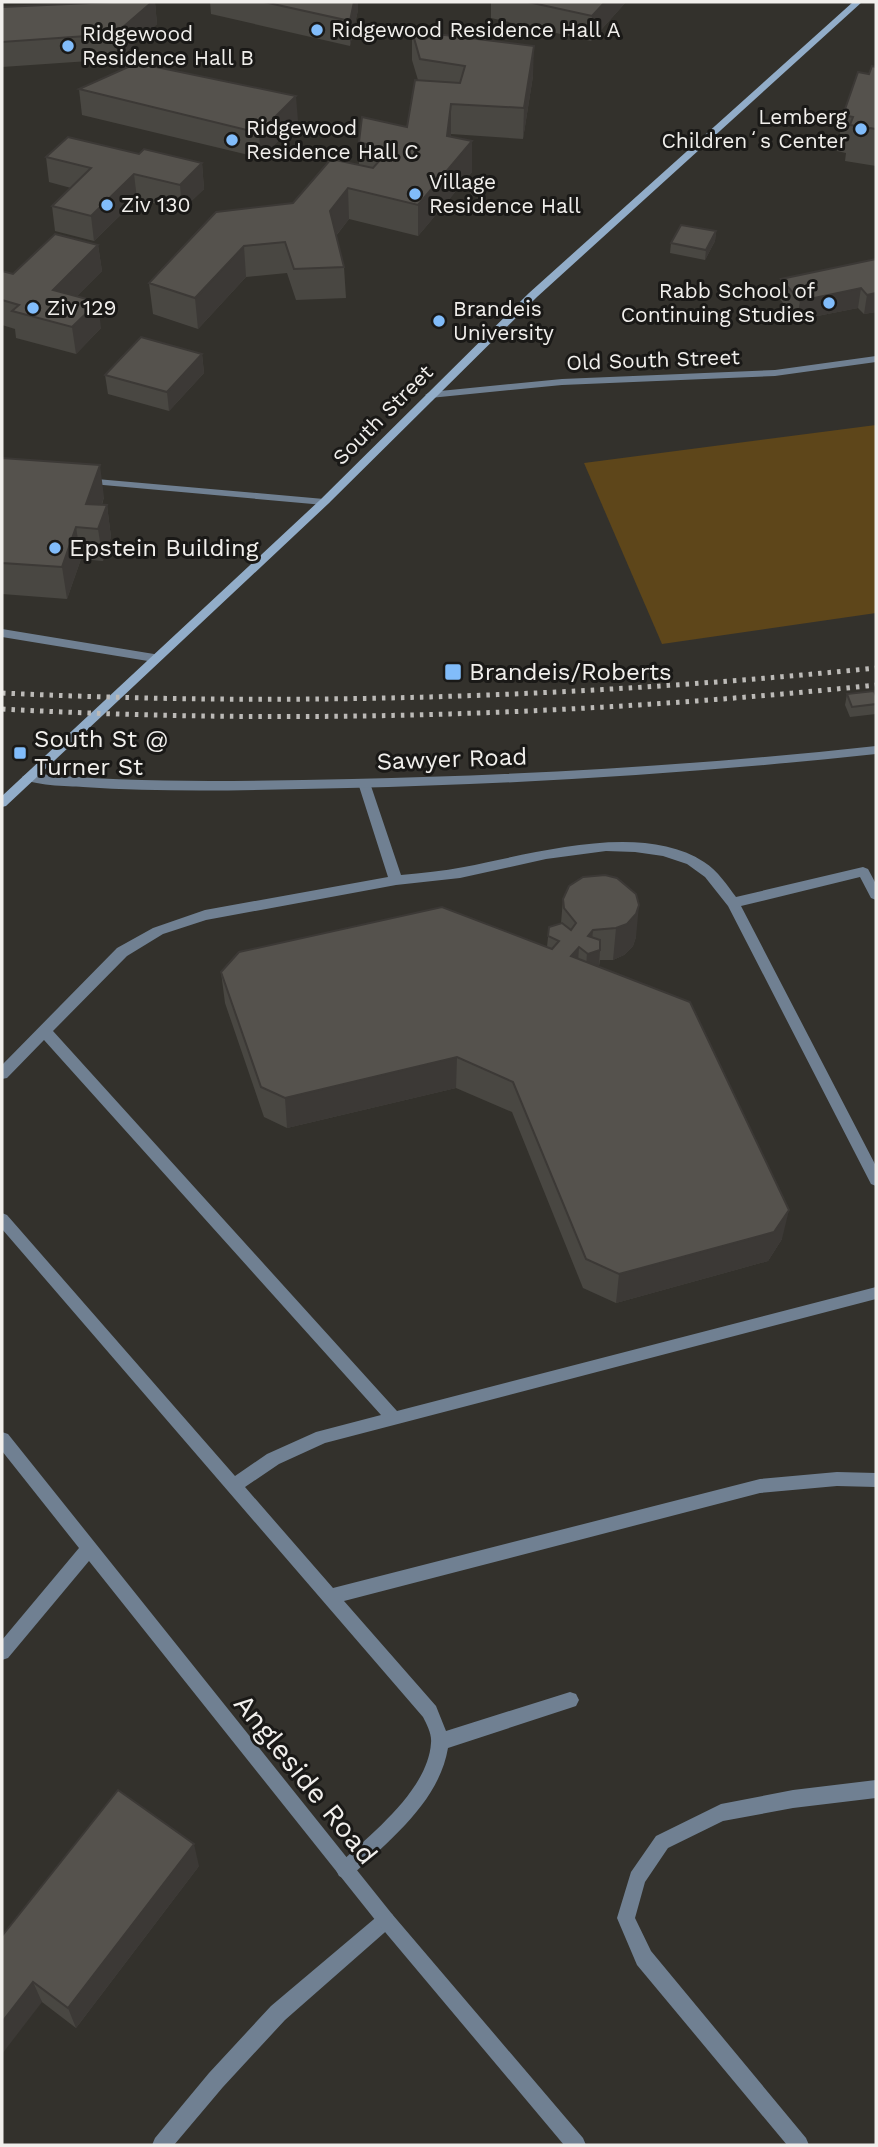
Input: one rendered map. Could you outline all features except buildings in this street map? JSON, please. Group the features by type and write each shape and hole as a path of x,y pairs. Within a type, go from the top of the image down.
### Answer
{"main road":[{"name":"South Street","path":"2,803 324,502 533,295 858,2"}],"street":[{"name":"Old South Street","path":"430,395 592,380 767,375 876,359"},
{"path":"76,480 324,502"},
{"path":"2,633 155,658"},
{"path":"2,643 52,641"},
{"name":"Sawyer Road","path":"28,778 121,787 364,783 614,773 876,750"},
{"path":"364,783 396,880"},
{"path":"2,1074 122,952 158,930 205,915 396,880 457,873 594,847 631,846 694,861 714,877 733,903 876,1180"},
{"path":"733,903 863,872 876,895"},
{"path":"44,1031 394,1418"},
{"path":"2,1219 430,1712 440,1742 432,1773 400,1818 345,1870"},
{"path":"233,1486 273,1459 322,1437 876,1293"},
{"name":"Angleside Road","path":"2,1439 345,1870 576,2145"},
{"path":"330,1597 760,1486 837,1479 876,1480"},
{"path":"2,1652 88,1550"},
{"path":"440,1742 570,1700"},
{"path":"799,2145 644,1958 626,1918 636,1878 662,1842 721,1813 793,1799 876,1789"},
{"path":"162,2145 216,2080 278,2013 386,1920"}],"shaded area":[{"path":"876,425 876,613 662,644 584,463"}],"railway":[{"path":"2,693 221,699 440,697 658,686 876,668"},
{"path":"2,709 221,716 439,714 658,704 876,685"}],"place":[{"name":"Ridgewood Residence Hall A","path":"317,30"},
{"name":"Ridgewood Residence Hall B","path":"68,46"},
{"name":"Lemberg Childrenʻs Center","path":"861,129"},
{"name":"Ridgewood Residence Hall C","path":"232,140"},
{"name":"Village Residence Hall","path":"415,194"},
{"name":"Ziv 130","path":"107,205"},
{"name":"Rabb School of Continuing Studies","path":"829,303"},
{"name":"Ziv 129","path":"33,308"},
{"name":"Brandeis University","path":"439,321"},
{"name":"Epstein Building","path":"55,548"},
{"name":"Brandeis/Roberts","path":"453,672"},
{"name":"South St @ Turner St","path":"20,753"}]}
